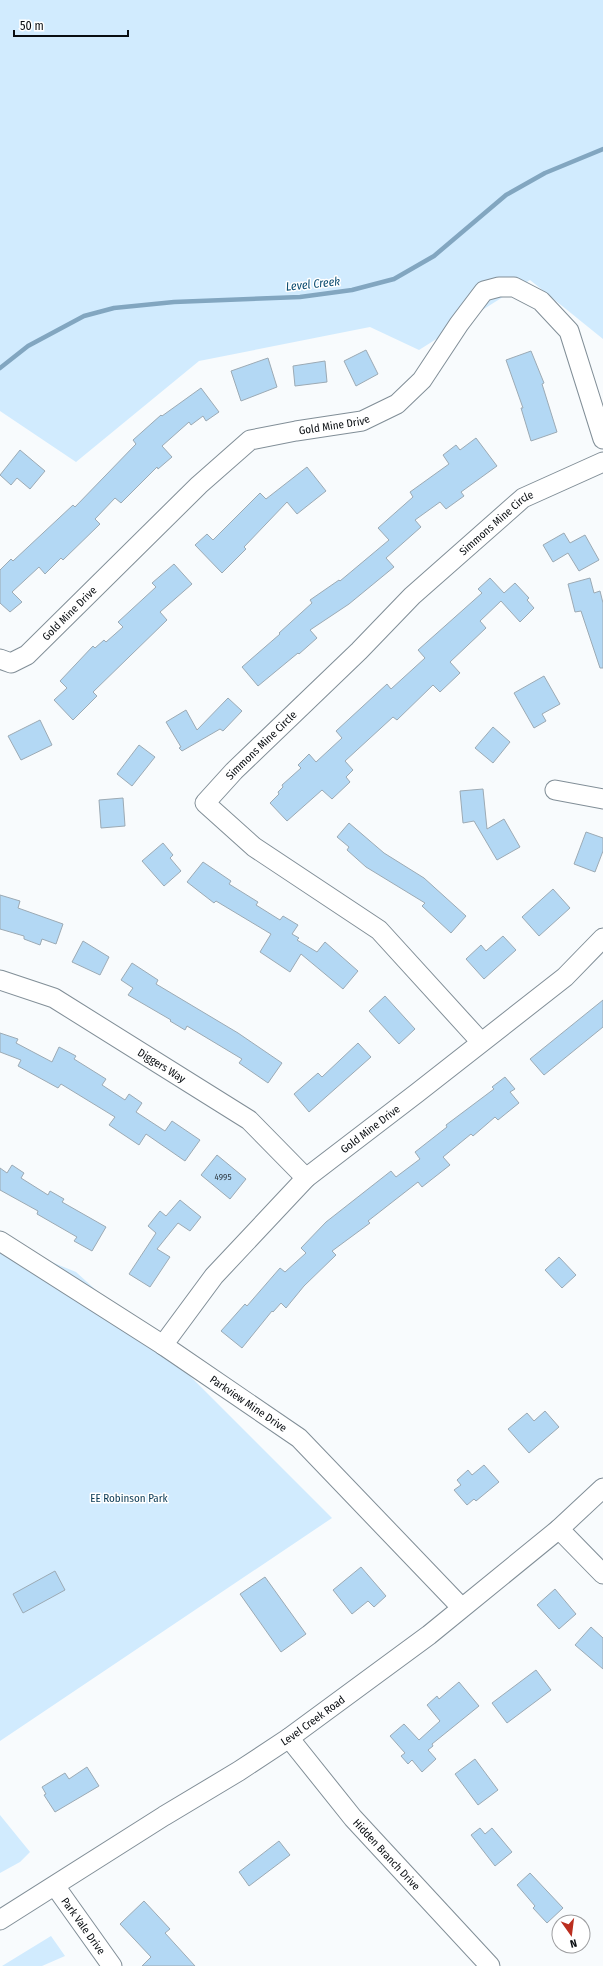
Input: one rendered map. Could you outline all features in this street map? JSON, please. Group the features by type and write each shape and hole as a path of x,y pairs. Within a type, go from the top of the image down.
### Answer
{"street":[{"name":"Gold Mine Drive","path":"0,659 11,663 27,655 194,491 250,440 362,421 397,404 422,380 459,324 484,291 499,287 514,287 541,301 569,331 603,438"},
{"name":"Simmons Mine Circle","path":"481,1042 418,971 379,930 254,847 205,803 234,771 359,651 412,596 523,498 603,462"},
{"path":"555,790 603,799"},
{"name":"Gold Mine Drive","path":"163,1345 214,1276 306,1178 565,977 603,938"},
{"name":"Diggers Way","path":"0,980 54,998 249,1120 306,1178"},
{"name":"Parkview Mine Drive","path":"0,1242 163,1345 299,1438 462,1608"},
{"name":"Level Creek Road","path":"0,1920 56,1886 164,1816 239,1771 289,1738 429,1635 559,1528 603,1488"},
{"path":"559,1528 603,1574"},
{"name":"Hidden Branch Drive","path":"289,1738 353,1818 490,1966"},
{"name":"Park Vale Drive","path":"56,1886 112,1966"}],"green space":[{"path":"0,0 603,0 603,339 530,280 419,350 370,327 199,361 76,462 0,411"},
{"name":"EE Robinson Park","path":"0,1241 76,1272 183,1369 332,1518 0,1741"},
{"path":"0,1815 30,1852 20,1862 0,1873"},
{"path":"51,1936 65,1956 42,1966 2,1966"}],"building":[{"path":"366,350 378,374 356,386 344,361"},
{"path":"531,351 544,383 542,384 557,432 531,441 521,408 523,408 506,360"},
{"path":"268,358 277,387 241,401 231,371"},
{"path":"325,361 327,382 295,386 293,366"},
{"path":"201,388 219,412 206,421 203,416 191,425 189,422 162,446 172,457 158,469 157,467 121,503 115,498 95,519 100,524 63,560 61,558 45,574 39,567 12,592 22,602 10,612 0,603 0,570 11,559 13,561 73,505 75,507 136,444 133,440 161,415 162,416"},
{"path":"476,438 497,466 461,492 464,496 446,509 440,502 415,520 421,527 386,558 394,567 349,604 310,630 317,638 258,686 242,667 280,634 279,633 312,603 310,600 339,580 340,581 389,540 378,528 413,497 410,492 449,464 443,455 456,445 460,450"},
{"path":"20,450 45,471 30,489 17,478 11,485 0,475"},
{"path":"307,467 326,491 297,514 287,502 244,547 246,549 222,573 195,545 207,534 213,540 260,493 266,499"},
{"path":"564,533 570,543 585,535 599,560 579,571 568,553 553,562 543,545"},
{"path":"174,564 192,584 160,612 167,620 93,692 97,696 73,720 54,700 67,688 60,681 93,646 95,648 104,640 106,642 123,627 118,622 156,587 152,583"},
{"path":"490,578 504,593 515,583 529,598 527,600 534,608 520,622 501,601 480,621 486,628 450,662 460,673 440,692 433,685 397,720 393,717 345,761 353,770 346,777 350,782 332,799 322,790 287,821 270,803 279,794 278,792 283,787 282,785 301,768 298,765 309,754 316,762 342,738 336,731 387,684 391,689 425,658 418,650 482,593 478,589"},
{"path":"590,578 594,593 600,591 603,603 603,668 600,668 581,611 575,612 568,584"},
{"path":"544,676 560,704 542,714 546,721 534,728 514,693"},
{"path":"228,698 242,711 223,731 220,729 182,751 166,722 186,710 197,730"},
{"path":"40,720 52,745 21,760 8,736"},
{"path":"493,727 510,742 493,763 475,748"},
{"path":"139,745 155,757 132,786 117,774"},
{"path":"483,789 487,829 504,819 520,847 497,860 474,821 463,823 460,791"},
{"path":"123,798 125,826 101,828 99,800"},
{"path":"349,823 384,853 424,878 466,916 451,933 422,906 425,903 366,867 347,850 349,847 337,837"},
{"path":"586,832 603,838 603,851 595,872 574,864"},
{"path":"163,843 173,855 170,858 181,871 164,886 142,861"},
{"path":"203,862 231,881 229,884 258,902 256,905 280,920 283,916 298,925 292,934 299,938 297,940 317,952 325,942 358,971 343,989 301,954 290,972 260,952 271,934 216,901 214,903 187,882"},
{"path":"553,889 570,908 539,936 522,917"},
{"path":"0,895 20,901 18,908 63,924 56,944 42,939 40,945 24,939 24,936 0,929"},
{"path":"503,936 516,950 484,979 466,959 481,945 486,951"},
{"path":"83,941 109,957 100,975 72,962"},
{"path":"132,963 158,980 156,984 238,1033 282,1063 268,1083 239,1063 242,1059 187,1026 185,1030 128,995 133,988 121,980"},
{"path":"385,996 415,1029 399,1044 369,1011"},
{"path":"603,1000 603,1027 544,1075 530,1059"},
{"path":"0,1033 18,1039 16,1043 52,1062 59,1047 76,1056 74,1059 106,1079 102,1085 125,1100 129,1094 142,1103 136,1112 165,1131 172,1121 200,1140 185,1161 146,1134 139,1145 109,1125 115,1117 61,1084 58,1088 18,1066 21,1060 0,1052"},
{"path":"358,1043 371,1057 309,1112 294,1094 318,1073 322,1077"},
{"path":"505,1077 515,1089 510,1092 519,1103 498,1120 495,1117 473,1136 471,1134 443,1157 450,1165 422,1187 418,1182 368,1221 370,1223 332,1251 336,1255 304,1286 286,1308 281,1303 273,1312 272,1311 242,1348 221,1331 245,1304 247,1306 280,1268 285,1272 306,1253 301,1248 326,1222 391,1171 396,1177 420,1159 415,1152 447,1127 446,1125 494,1089 492,1087"},
{"path":"217,1155 246,1179 230,1199 201,1175"},
{"path":"12,1165 24,1173 21,1178 48,1195 50,1191 64,1199 62,1202 106,1227 92,1251 74,1241 77,1237 37,1214 38,1211 0,1190 0,1168 7,1173"},
{"path":"180,1200 201,1217 190,1231 178,1223 157,1249 170,1257 150,1287 129,1274 156,1233 148,1226 160,1211 166,1216"},
{"path":"559,1257 576,1275 562,1288 545,1270"},
{"path":"545,1411 559,1427 529,1453 508,1429 527,1413 534,1421"},
{"path":"484,1465 499,1482 476,1501 474,1499 467,1505 454,1490 461,1485 457,1480 468,1470 472,1475"},
{"path":"361,1567 386,1596 374,1607 368,1601 352,1614 333,1590"},
{"path":"55,1571 65,1590 23,1613 13,1594"},
{"path":"265,1577 306,1634 281,1652 240,1594"},
{"path":"555,1589 576,1614 559,1629 537,1605"},
{"path":"591,1627 603,1638 603,1669 575,1645"},
{"path":"536,1670 551,1690 507,1723 492,1703"},
{"path":"459,1682 479,1706 432,1744 433,1746 428,1750 436,1759 422,1772 412,1760 408,1764 401,1756 405,1753 390,1736 404,1724 419,1740 440,1721 427,1705 437,1696 439,1699"},
{"path":"475,1759 498,1790 478,1805 455,1774"},
{"path":"87,1767 99,1786 55,1812 44,1795 46,1794 42,1787 65,1773 69,1779"},
{"path":"480,1828 485,1834 492,1828 512,1852 495,1866 471,1835"},
{"path":"279,1841 290,1855 249,1886 239,1872"},
{"path":"530,1873 563,1908 557,1914 551,1914 551,1919 547,1923 533,1908 535,1906 517,1885"},
{"path":"144,1901 170,1929 165,1933 195,1966 142,1966 151,1957 120,1924"}],"waterway":[{"name":"Level Creek","path":"0,368 28,346 84,316 114,308 174,302 300,297 352,290 394,279 434,256 506,195 545,173 603,149"}]}
